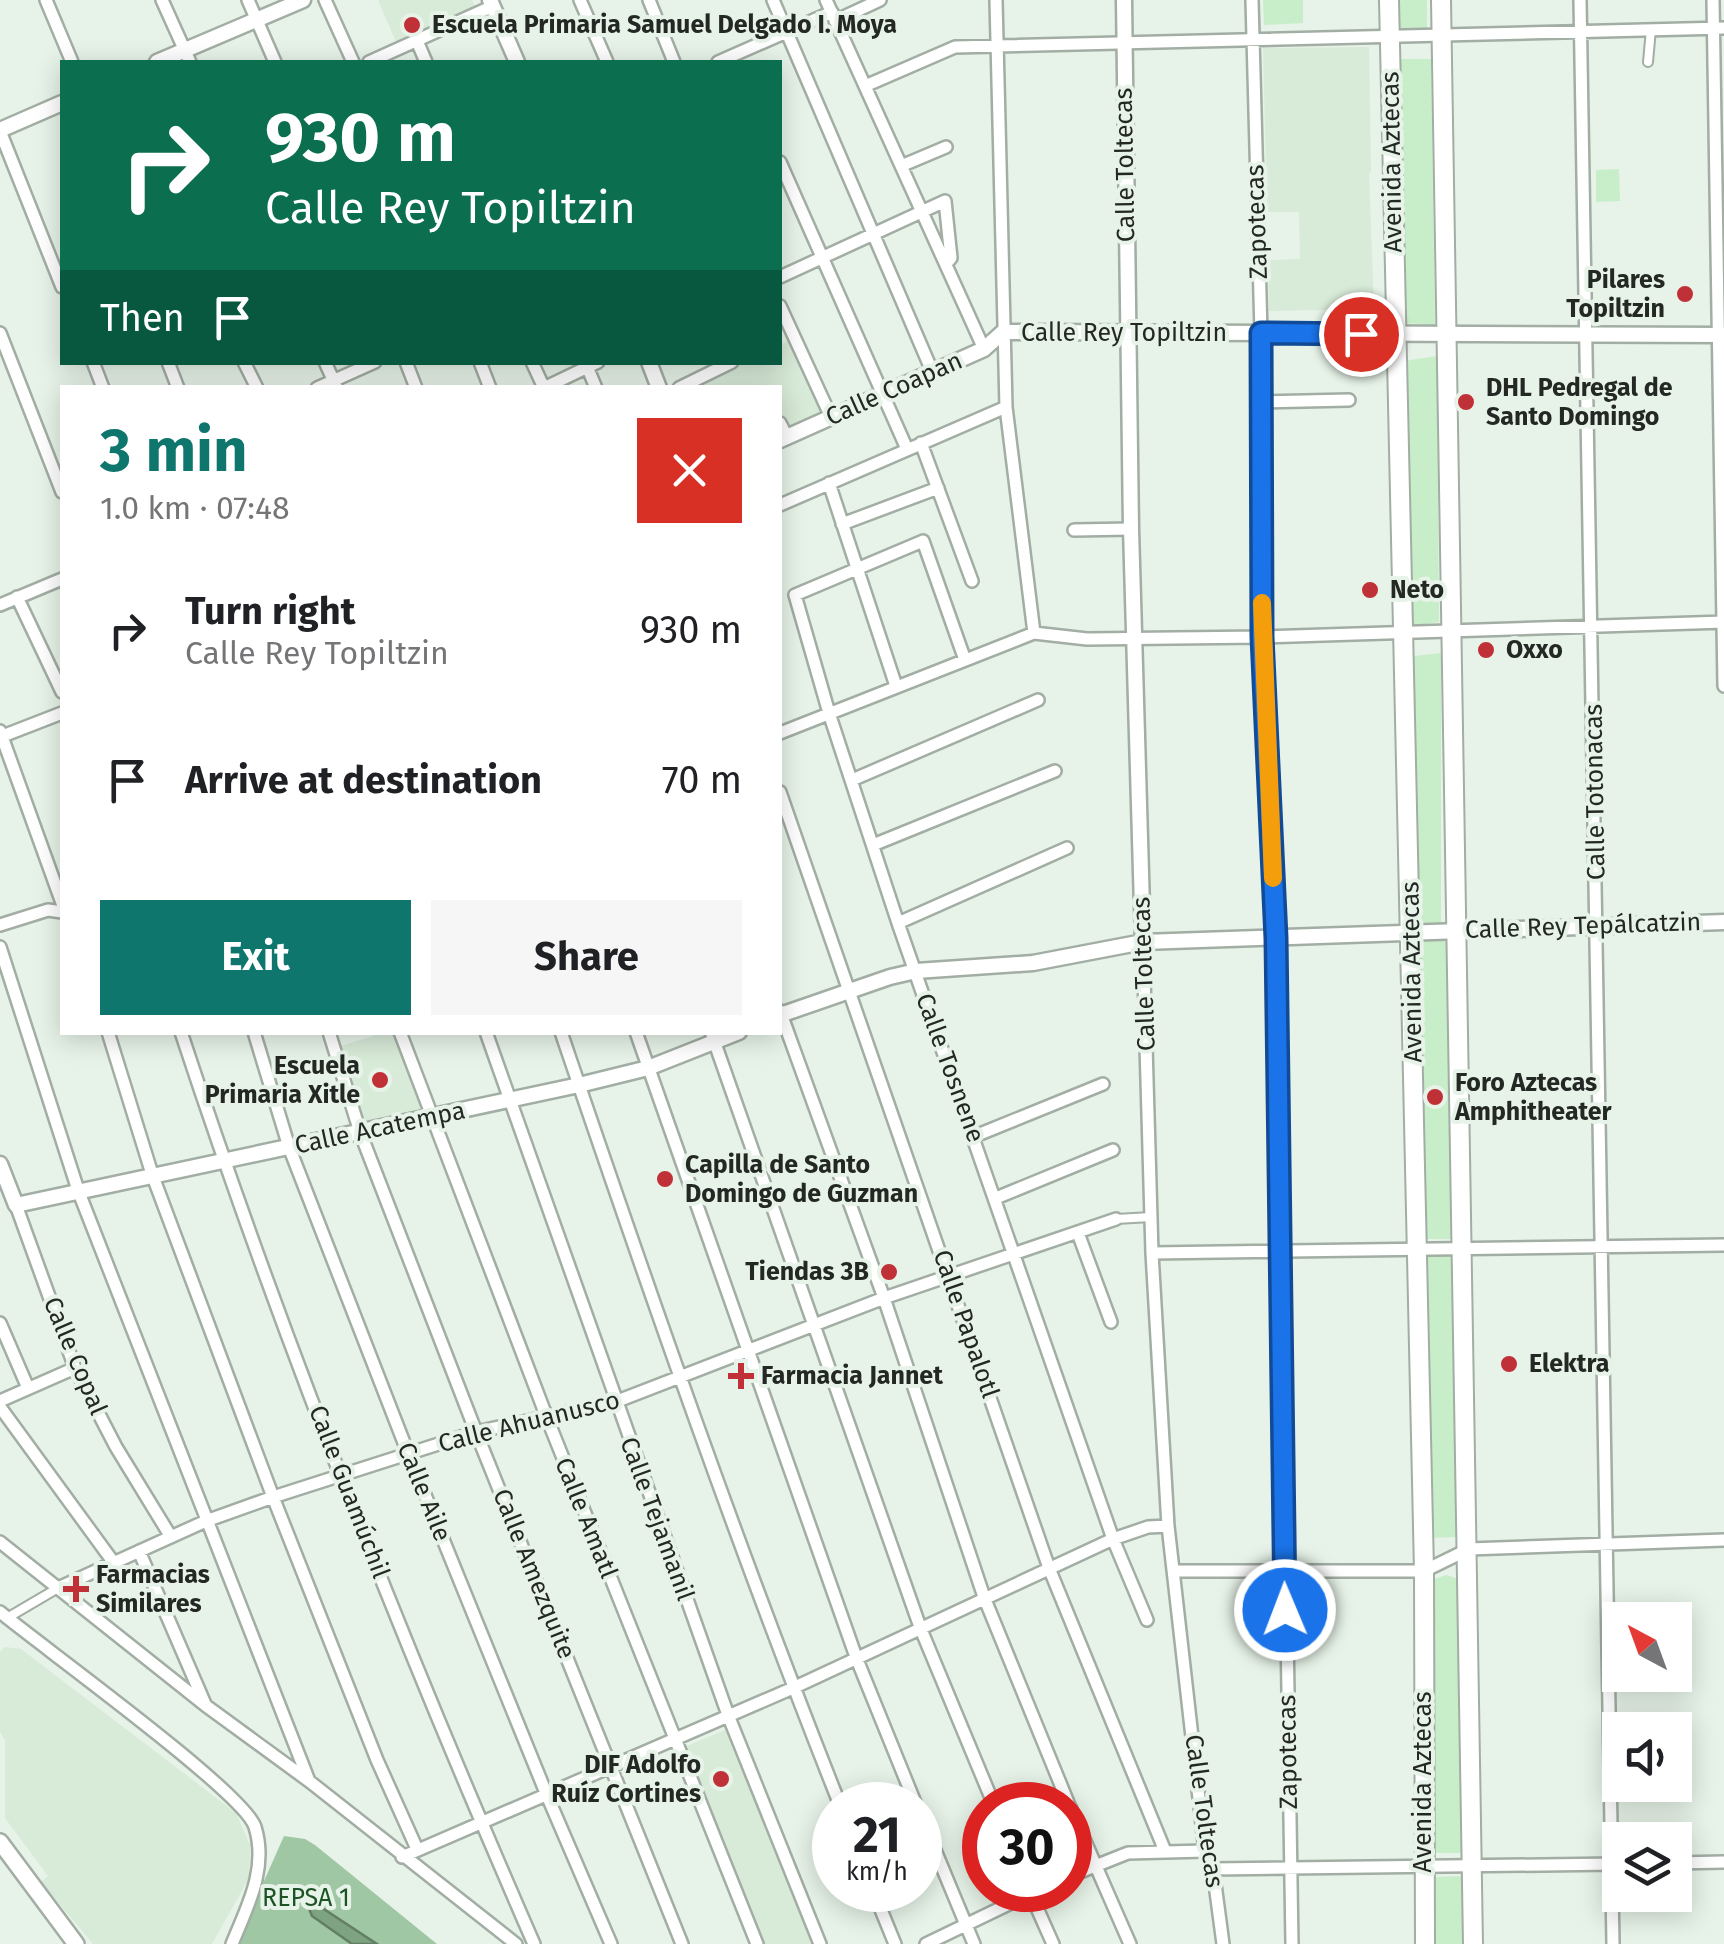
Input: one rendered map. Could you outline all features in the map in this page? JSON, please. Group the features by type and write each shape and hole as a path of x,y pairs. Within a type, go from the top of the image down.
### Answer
{"main road":[{"name":"Avenida Aztecas","path":"1389,0 1424,1571 1425,1944"},
{"name":"Avenida Aztecas","path":"1441,0 1473,1944"},
{"path":"0,1842 76,1944"}],"street":[{"path":"46,0 71,60"},
{"path":"162,0 187,57 303,0"},
{"path":"248,0 274,60"},
{"path":"325,0 352,60"},
{"path":"580,0 606,60"},
{"path":"649,0 673,60"},
{"path":"773,0 932,371"},
{"path":"734,59 831,11 880,0"},
{"path":"996,0 1006,407 1034,634"},
{"name":"Calle Toltecas","path":"1124,0 1131,528 1152,1253 1168,1526 1205,1851 1213,1870 1222,1944"},
{"name":"Zapotecas","path":"1252,0 1261,333 1262,637 1276,938 1292,1944"},
{"name":"Calle Totonacas","path":"1580,0 1615,1822"},
{"path":"1713,0 1719,28 1724,686"},
{"path":"373,60 492,3 516,60"},
{"path":"831,11 984,349"},
{"path":"865,86 955,46 1719,28"},
{"path":"1648,62 1651,29"},
{"path":"417,40 425,60"},
{"path":"60,108 0,130 60,282"},
{"path":"901,166 946,147"},
{"path":"782,167 907,449"},
{"path":"782,275 944,201 951,258 946,264"},
{"path":"782,310 831,417"},
{"name":"Calle Rey Topiltzin","path":"1003,332 1722,335"},
{"name":"Calle Coapan","path":"782,433 831,417 984,349 1003,332"},
{"path":"0,333 60,487"},
{"path":"782,339 793,334"},
{"path":"335,384 370,365"},
{"path":"550,385 588,365"},
{"path":"685,385 726,365"},
{"path":"1261,402 1349,400"},
{"path":"782,503 1006,407"},
{"path":"921,444 972,581"},
{"path":"829,483 896,686"},
{"path":"842,524 938,488"},
{"path":"1074,530 1131,528"},
{"path":"856,568 924,541 965,660"},
{"name":"Calle Tosnene","path":"856,568 795,595 828,713 898,923 1113,1538 1147,1620"},
{"path":"8,602 60,580"},
{"path":"0,589 60,689"},
{"path":"782,732 1034,634 1135,639 1262,637 1723,622"},
{"path":"852,780 1038,700"},
{"path":"60,714 1,735 60,898"},
{"path":"873,845 1055,772"},
{"name":"Calle Papalotl","path":"782,798 1049,1568 1164,1851"},
{"path":"898,923 1067,848"},
{"path":"0,924 48,910 60,912"},
{"name":"Calle Rey Tepálcatzin","path":"1143,942 1724,922"},
{"path":"782,1013 916,971 1033,963 1143,942"},
{"path":"0,947 78,1190 308,1781"},
{"path":"782,1019 884,1298 984,1596 1060,1782"},
{"path":"109,1035 152,1174 273,1497 377,1760 418,1849"},
{"name":"Calle Guamúchil","path":"181,1035 223,1160 342,1476 534,1944"},
{"name":"Calle Aile","path":"255,1035 289,1147 408,1453 546,1793 612,1944"},
{"name":"Calle Amezquite","path":"330,1035 360,1132 476,1432 682,1944"},
{"name":"Calle Amatl","path":"401,1035 547,1418 757,1944"},
{"name":"Calle Tejamanil","path":"487,1035 728,1715 820,1944"},
{"path":"562,1035 680,1376 831,1782"},
{"path":"637,1035 856,1657 907,1782"},
{"path":"713,1038 920,1627 984,1782"},
{"name":"Calle Acatempa","path":"16,1205 579,1085 648,1068 713,1038"},
{"path":"975,1136 1103,1084"},
{"path":"996,1198 1113,1150"},
{"name":"Calle Copal","path":"0,1164 75,1368 170,1537"},
{"path":"1116,1219 1151,1217"},
{"name":"Calle Ahuanusco","path":"58,1588 206,1521 273,1497 476,1432 615,1402 884,1298 1116,1219"},
{"path":"1078,1233 1110,1322"},
{"path":"1152,1253 1724,1245"},
{"path":"0,1323 28,1388"},
{"path":"75,1368 0,1404 114,1563"},
{"path":"402,1857 480,1820 794,1688 1113,1538 1148,1527 1168,1526"},
{"path":"1174,1570 1424,1571 1468,1550 1724,1540"},
{"path":"0,1542 516,1944"},
{"path":"139,1552 205,1705"},
{"path":"58,1588 2,1617 197,1768 250,1816 259,1844 259,1870 232,1944"},
{"path":"1094,1866 1128,1853 1205,1851"},
{"path":"1092,1861 1130,1944"},
{"path":"1692,1863 1724,1862"},
{"path":"1213,1870 1602,1864"},
{"path":"942,1868 974,1944"},
{"path":"883,1912 895,1944"},
{"path":"926,1944 990,1912"},
{"path":"1041,1912 1053,1944"},
{"name":"Calle Totonacas","path":"1613,1944 1614,1912"}],"shaded area":[{"name":"Escuela Primaria Samuel Delgado I. Moya","path":"378,0 472,0 476,8 396,42"},
{"path":"1263,0 1303,0 1303,23 1264,25"},
{"path":"1397,0 1427,0 1427,29 1397,30"},
{"path":"1369,47 1374,309 1269,311 1268,260 1300,259 1299,212 1267,212 1263,48"},
{"path":"1398,59 1431,59 1435,325 1404,323"},
{"path":"1619,169 1620,201 1596,202 1596,170"},
{"path":"791,339 826,414 788,432 782,418 782,385 695,385 738,365 782,365 782,344"},
{"path":"1437,356 1439,622 1413,626 1404,361"},
{"path":"1441,653 1441,927 1419,932 1414,656"},
{"path":"1433,933 1448,944 1457,1239 1424,1239 1419,945"},
{"name":"Escuela Primaria Xitle","path":"376,1035 397,1035 425,1114 363,1128 337,1047"},
{"path":"1424,1255 1459,1255 1459,1537 1429,1538"},
{"path":"1446,1575 1462,1580 1465,1853 1434,1853 1431,1580"},
{"path":"5,1647 21,1649 236,1813 250,1845 249,1878 212,1944 93,1944 41,1882 48,1876 5,1818 0,1652"},
{"path":"725,1730 813,1944 762,1944 682,1748"},
{"path":"1465,1876 1466,1944 1436,1944 1435,1877"},
{"path":"304,1896 377,1944 352,1944 312,1916"}],"green space":[{"name":"REPSA 1","path":"284,1836 315,1845 437,1944 236,1944"}],"slow traffic":[{"path":"1262,603 1273,878"}],"place":[{"name":"Escuela Primaria Samuel Delgado I. Moya","path":"412,25"},
{"name":"Pilares Topiltzin","path":"1685,294"},
{"name":"DHL Pedregal de Santo Domingo","path":"1466,402"},
{"name":"Neto","path":"1370,590"},
{"name":"Oxxo","path":"1486,650"},
{"name":"Escuela Primaria Xitle","path":"380,1080"},
{"name":"Foro Aztecas Amphitheater","path":"1435,1097"},
{"name":"Capilla de Santo Domingo de Guzman","path":"665,1179"},
{"name":"Tiendas 3B","path":"889,1272"},
{"name":"Elektra","path":"1509,1364"},
{"name":"Farmacia Jannet","path":"741,1376"},
{"name":"Farmacias Similares","path":"76,1589"},
{"name":"DIF Adolfo Ruíz Cortines","path":"721,1779"}],"route":[{"path":"1285,1610 1276,938 1262,637 1261,333 1361,334"}]}
